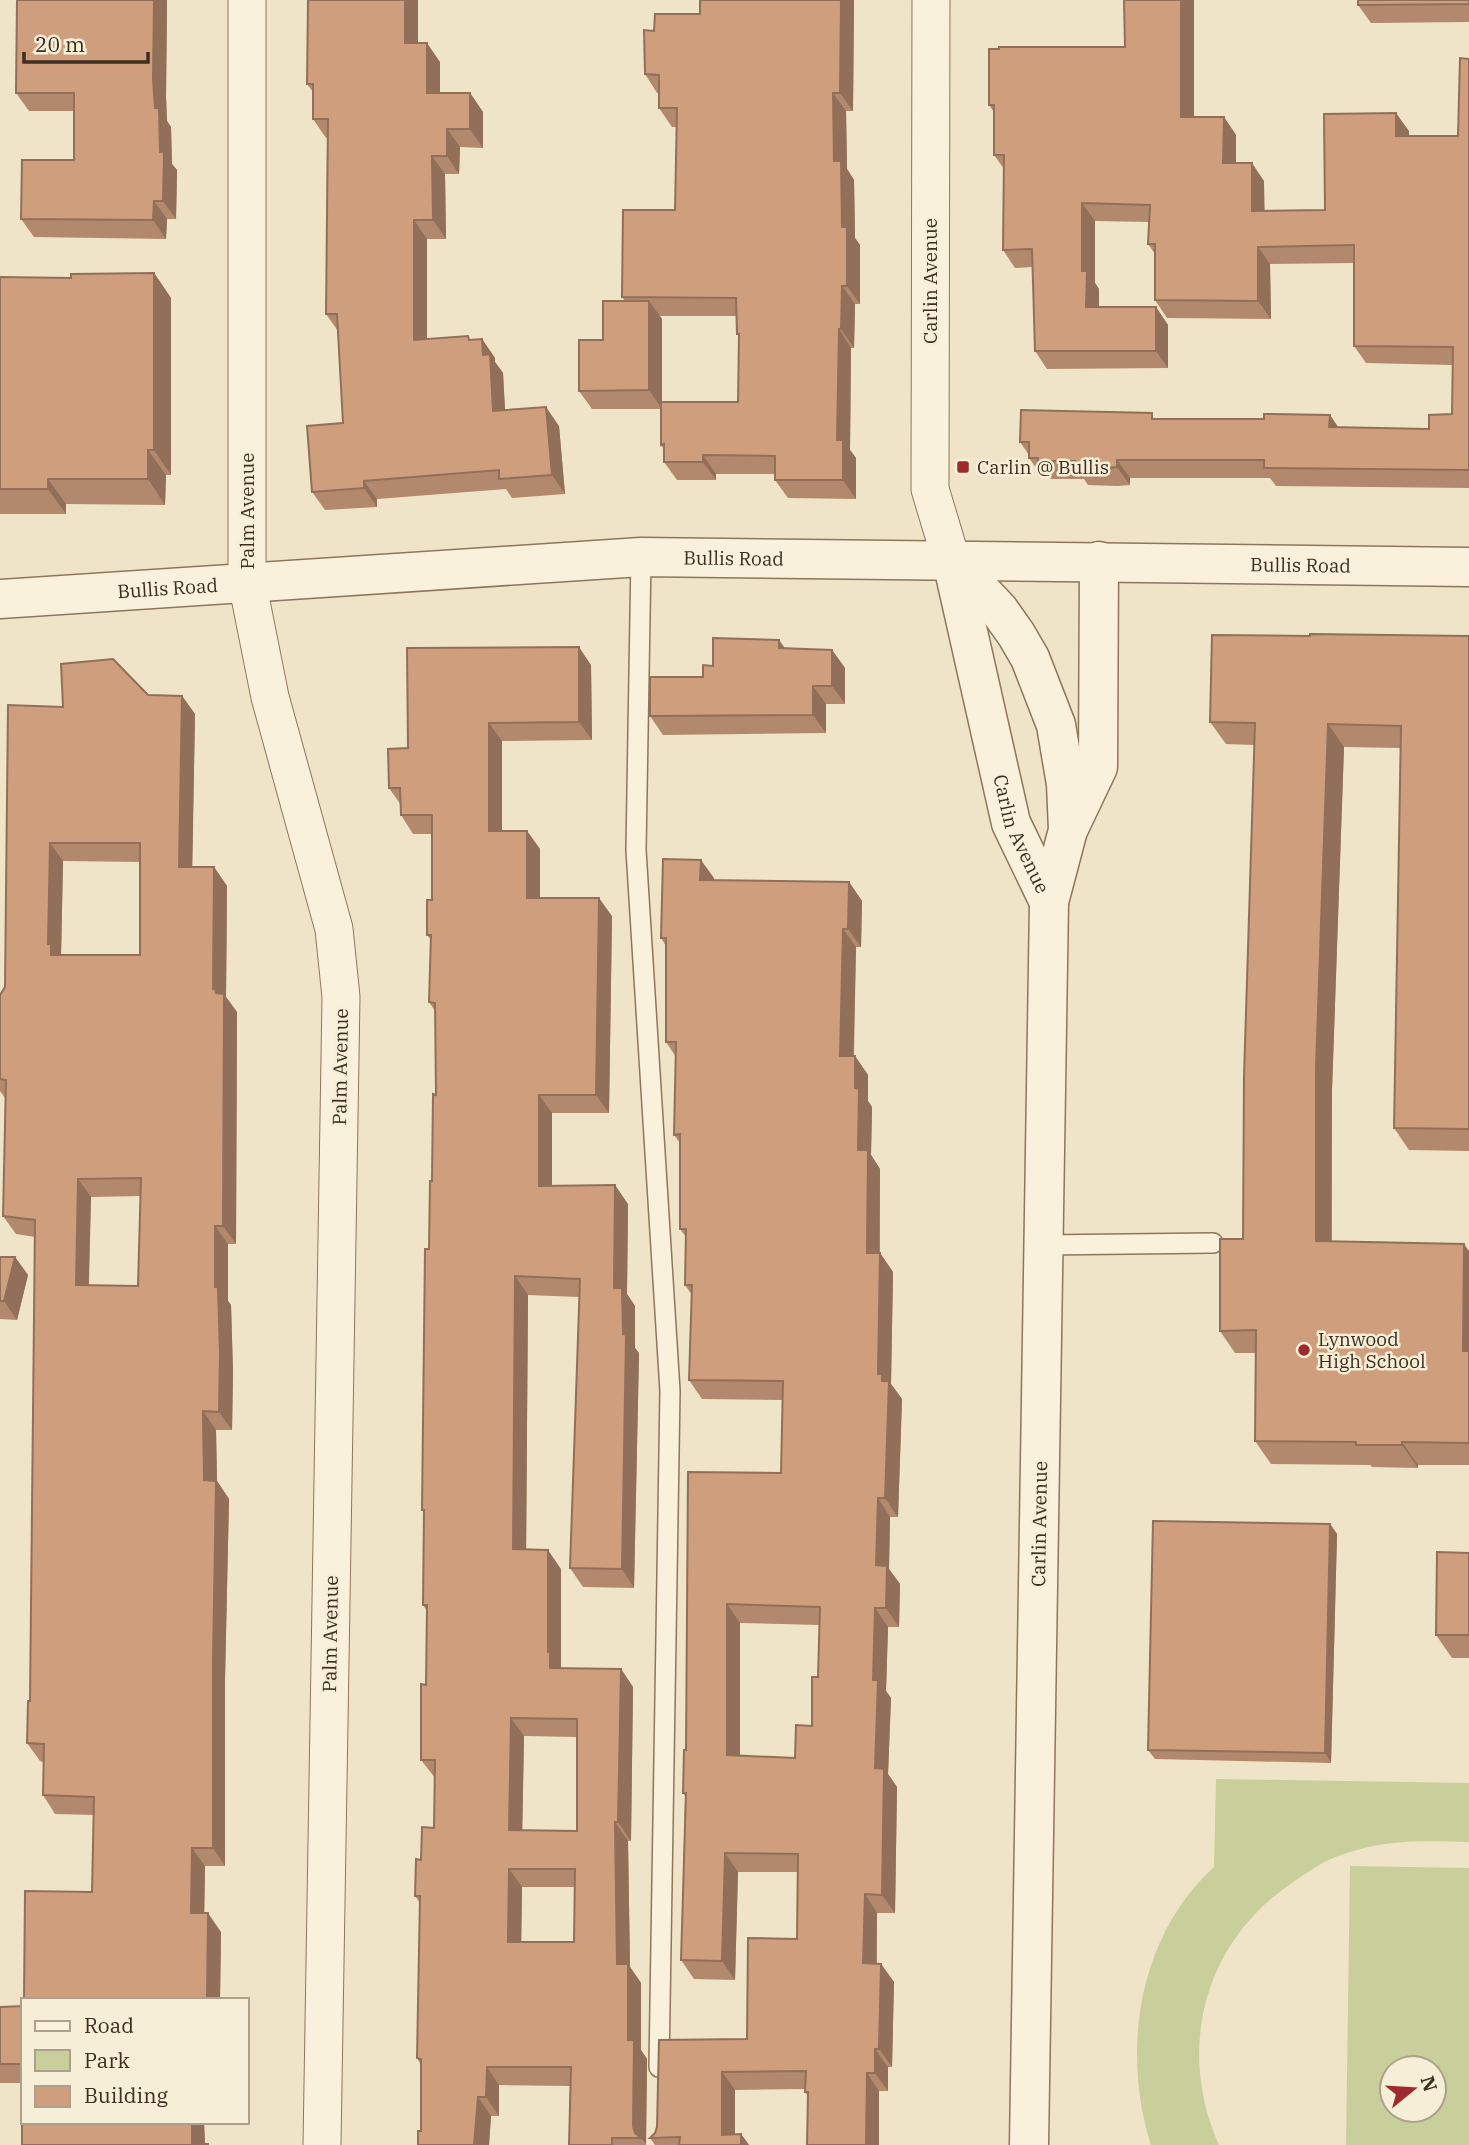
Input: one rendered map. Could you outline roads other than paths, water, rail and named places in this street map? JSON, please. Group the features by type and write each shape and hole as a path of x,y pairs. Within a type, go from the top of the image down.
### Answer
{"street":[{"name":"Palm Avenue","path":"247,0 247,582 270,697 334,929 340,963 322,2145"},
{"name":"Carlin Avenue","path":"931,0 930,489 951,559 1011,823 1049,902"},
{"name":"Bullis Road","path":"0,598 641,557 1469,567"},
{"name":"Carlin Avenue","path":"951,559 999,610 1030,658 1044,690 1062,753 1068,830 1049,902 1028,2145"},
{"path":"1068,830 1098,766 1099,561"}],"lane":[{"path":"641,557 636,850 670,1391 659,2089"},
{"path":"1043,1245 1213,1243"}],"place":[{"name":"Carlin @ Bullis","path":"963,467"},
{"name":"Lynwood High School","path":"1304,1350"}]}
